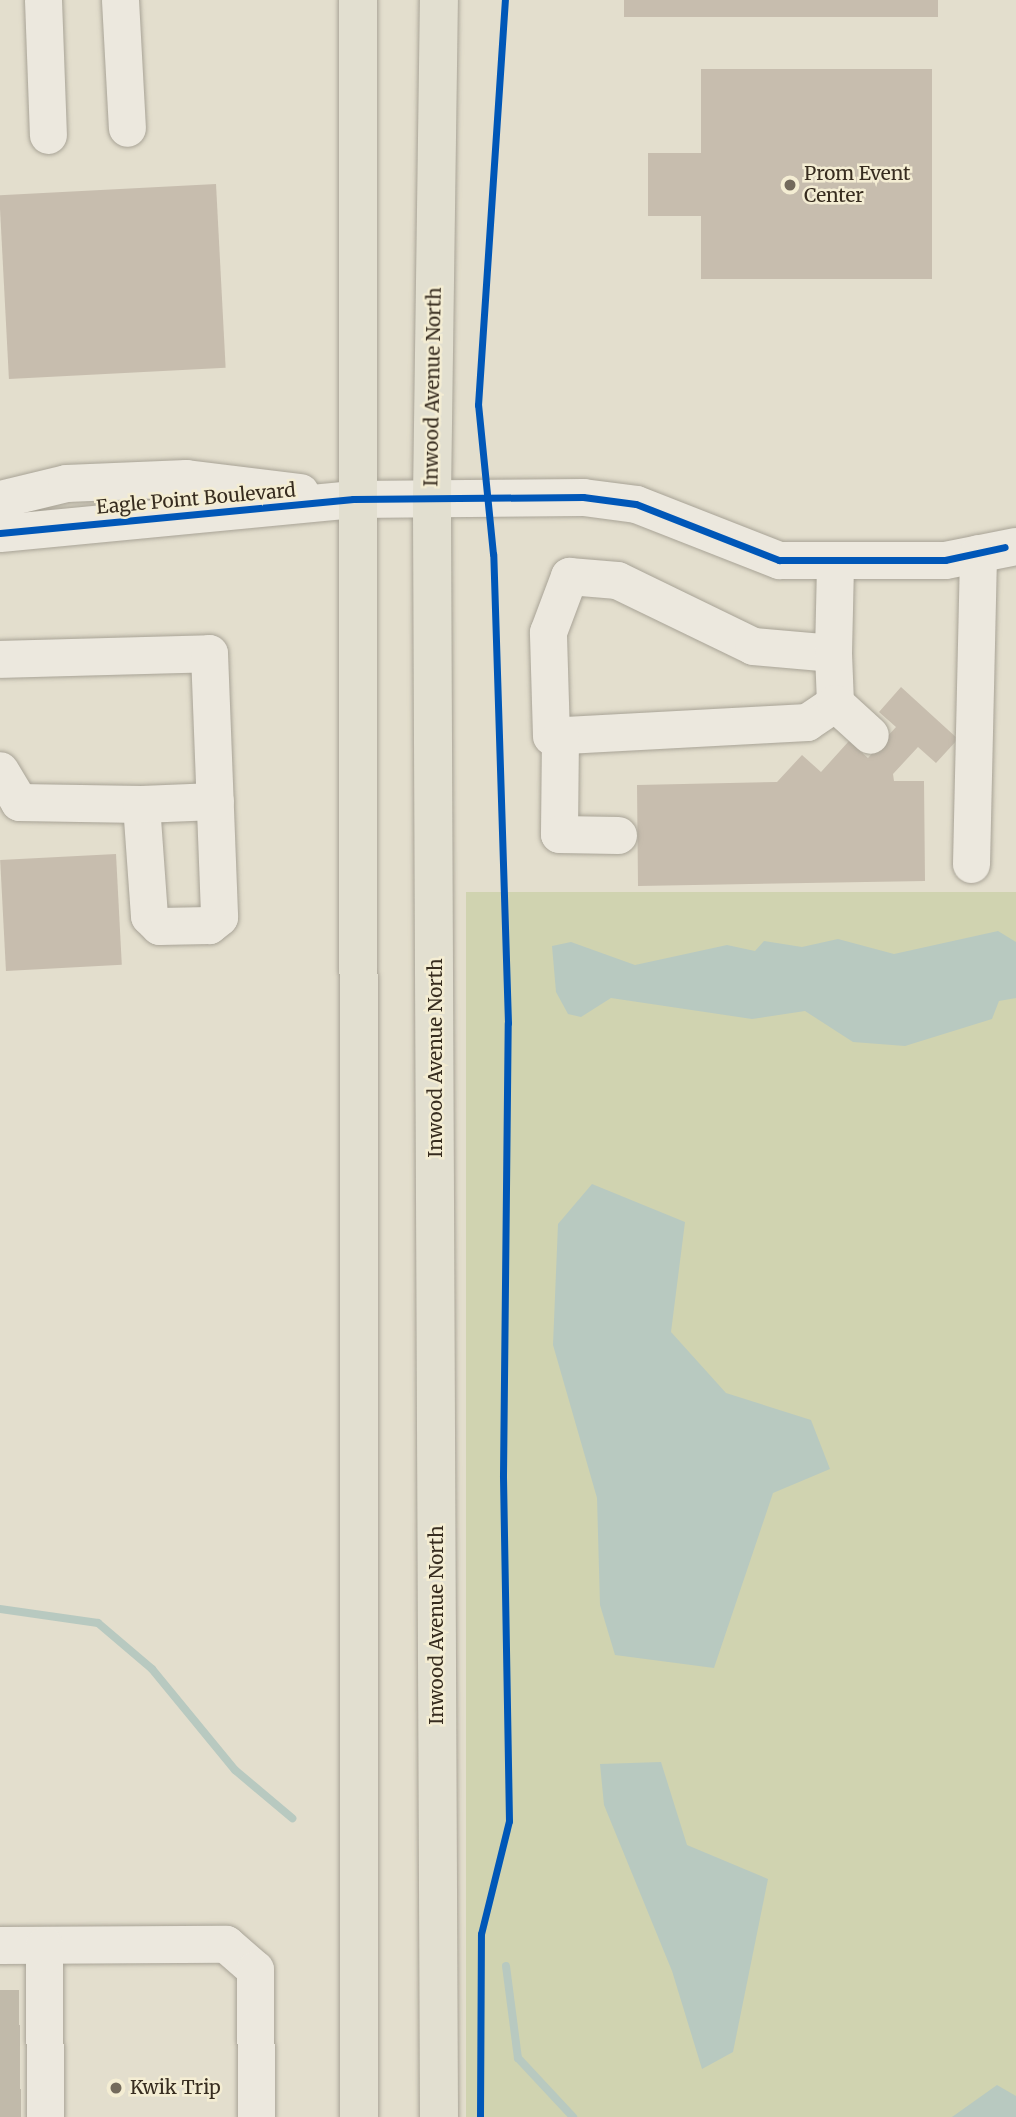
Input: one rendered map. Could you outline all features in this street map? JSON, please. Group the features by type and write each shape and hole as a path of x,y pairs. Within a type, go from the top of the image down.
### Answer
{"main road":[{"path":"358,0 353,499 359,2117"},
{"name":"Inwood Avenue North","path":"439,0 432,496 439,2117"}],"street":[{"path":"43,0 48,135"},
{"path":"120,0 127,128"},
{"name":"Eagle Point Boulevard","path":"0,499 66,483 186,478 353,499"},
{"path":"353,499 432,496 636,504 779,559 835,565 1004,546 971,864"},
{"name":"Eagle Point Boulevard","path":"0,533 353,499"},
{"path":"835,565 835,703 870,735"},
{"path":"833,653 753,646 617,580 569,576 548,632 551,736 807,722 835,703"},
{"path":"0,659 209,653 219,917 209,925 159,926 149,916 141,804"},
{"path":"559,736 559,834 618,835"},
{"path":"0,771 19,802 141,804 215,801"},
{"path":"0,1945 226,1944 255,1969 256,2117"},
{"path":"34,2065 44,1945"}],"green space":[{"path":"466,892 1016,892 1016,2117 466,2117"}],"shaded area":[{"path":"998,931 1016,942 1016,998 999,1001 992,1019 905,1046 853,1042 805,1011 752,1019 611,998 581,1017 568,1014 556,992 552,946 571,942 635,965 727,945 755,951 764,941 802,947 838,939 894,954"},
{"path":"592,1184 685,1222 671,1332 726,1393 811,1420 830,1469 773,1493 714,1668 615,1655 600,1605 597,1498 553,1345 558,1224"},
{"path":"661,1762 687,1845 768,1879 733,2052 702,2069 672,1971 604,1805 600,1764"},
{"path":"997,2085 1016,2096 1016,2117 952,2117"}],"building":[{"path":"624,0 938,0 938,17 624,17"},
{"name":"Prom Event Center","path":"701,69 932,69 932,279 701,279 701,216 648,216 648,153 701,153"},
{"path":"216,184 226,368 9,379 0,195"},
{"path":"901,687 958,739 936,763 918,747 893,774 894,781 924,781 925,881 638,886 637,785 777,782 802,755 821,772 849,741 868,758 896,727 879,712"},
{"path":"116,854 122,965 6,971 0,860"}],"waterway":[{"path":"0,1609 98,1623 152,1669 235,1770 292,1818"},
{"path":"506,1966 518,2058 573,2117"}],"tunnel":[{"path":"0,2008 19,2008"},
{"path":"0,2043 20,2043"},
{"path":"0,2076 20,2076"},
{"path":"0,2107 21,2107"}],"cycle path":[{"path":"480,2117 481,1934 509,1821 503,1475 508,1023 493,554 478,405 505,0"},
{"path":"0,533 353,499 583,497 636,504 779,560 945,560 1005,547"}],"place":[{"name":"Prom Event Center","path":"790,185"},
{"name":"Kwik Trip","path":"116,2088"}]}
